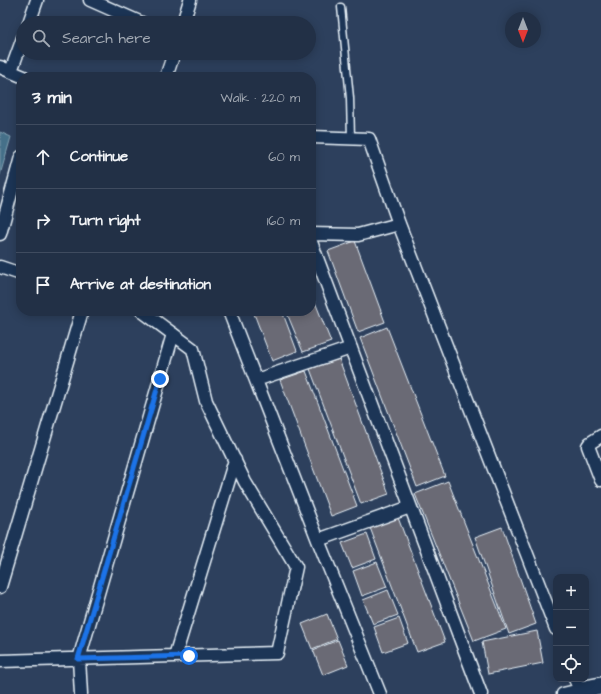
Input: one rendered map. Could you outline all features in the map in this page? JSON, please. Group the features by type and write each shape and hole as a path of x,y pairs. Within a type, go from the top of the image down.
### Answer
{"street":[{"path":"31,16 37,0"},
{"path":"90,0 126,16"},
{"path":"185,16 190,0"},
{"path":"16,50 5,69 16,74"},
{"path":"168,72 172,60"},
{"path":"316,137 369,139 399,224 553,621"},
{"path":"1,229 16,175"},
{"path":"316,234 358,235 399,224"},
{"path":"316,255 481,694"},
{"path":"0,267 16,272"},
{"path":"0,587 81,316"},
{"path":"0,661 277,653 296,567 245,482 206,401 193,349 149,316"},
{"path":"231,316 380,694"},
{"path":"81,694 78,659 173,334"},
{"path":"256,380 351,348"},
{"path":"601,436 588,446 601,480"},
{"path":"175,656 235,460"},
{"path":"318,540 410,507"},
{"path":"563,694 578,688 601,686"}],"lane":[{"path":"341,7 350,98 351,138"}],"water":[{"path":"0,132 11,137 0,175"}],"building":[{"path":"355,241 385,322 358,332 328,251"},
{"path":"316,304 331,342 303,352 288,316 316,316"},
{"path":"255,316 284,316 297,351 272,361"},
{"path":"387,327 445,476 417,487 360,338"},
{"path":"339,359 389,494 361,504 310,369"},
{"path":"306,371 357,506 331,516 280,380"},
{"path":"448,481 506,629 474,641 415,494"},
{"path":"397,515 445,642 417,652 369,525"},
{"path":"502,527 536,624 509,634 475,537"},
{"path":"367,534 376,559 352,568 342,543"},
{"path":"377,562 387,587 362,596 353,571"},
{"path":"388,590 398,615 373,624 363,600"},
{"path":"327,614 337,639 312,649 302,624"},
{"path":"399,618 408,643 383,652 374,627"},
{"path":"537,631 543,663 488,674 482,642"},
{"path":"338,640 348,665 323,675 313,650"}],"route":[{"path":"160,379 78,659 189,656"}]}
